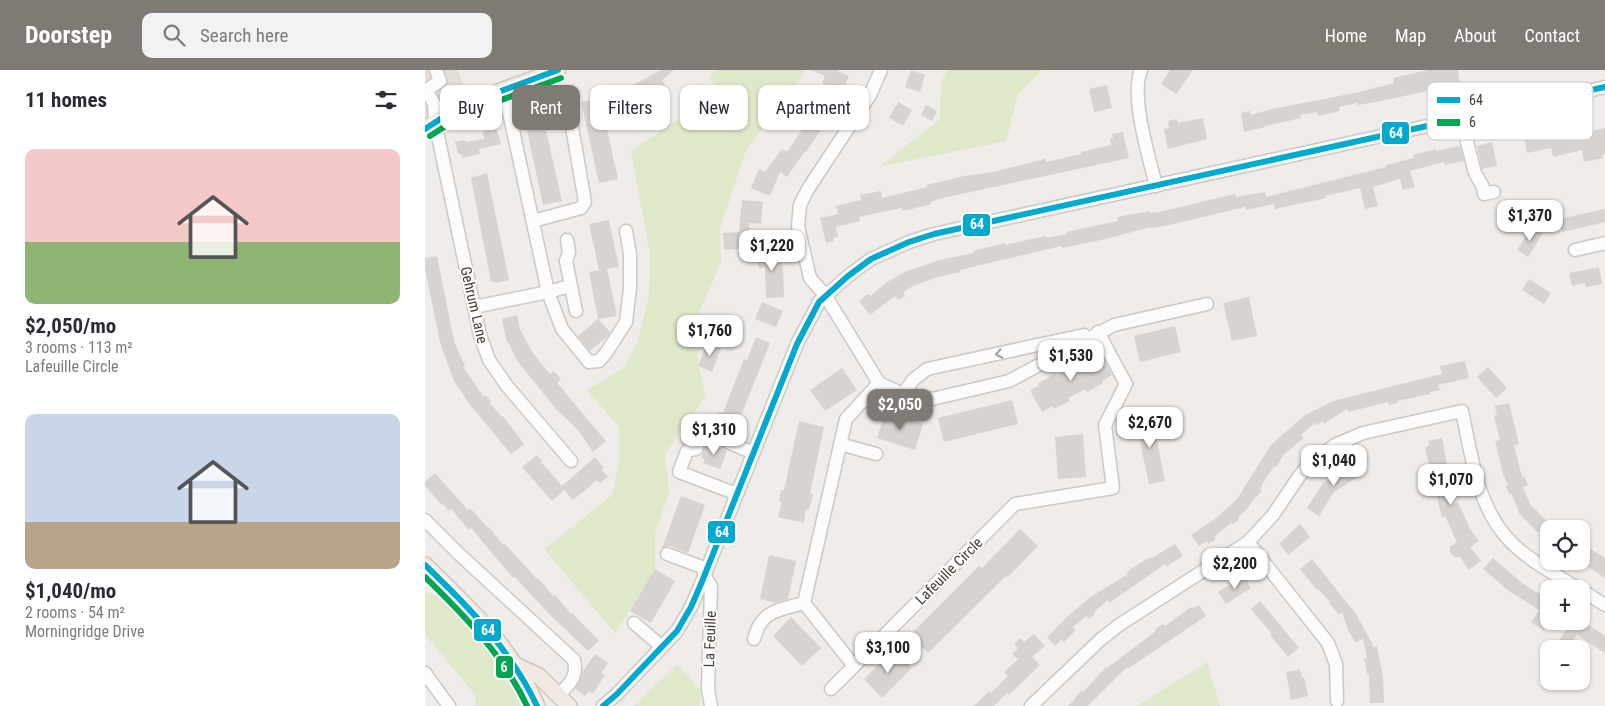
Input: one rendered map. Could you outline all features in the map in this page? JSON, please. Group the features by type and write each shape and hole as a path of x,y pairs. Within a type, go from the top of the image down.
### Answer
{"main road":[{"path":"428,121 505,88 550,72"},
{"path":"425,565 497,638 517,666 537,706"},
{"path":"517,666 539,676 564,700"}],"street":[{"path":"425,90 440,80 436,70"},
{"path":"881,70 870,95 808,189 800,205 798,226 810,278 825,295 879,383 903,394 932,399 1009,382 1114,325 1207,304"},
{"path":"1141,70 1137,84 1137,100 1156,186"},
{"path":"505,88 548,292 562,329 589,362 599,361 625,322 630,288 630,254 626,231"},
{"name":"Gehrum Lane","path":"425,90 434,103 428,121 480,335 489,360 507,386 571,461"},
{"path":"603,706 617,694 677,631 706,572 797,344 819,302 825,295 871,259 909,242 934,234 1427,126"},
{"path":"533,221 581,208 585,202 573,130"},
{"path":"1467,140 1475,173 1483,187 1484,194 1494,192"},
{"path":"567,240 569,252 566,261 576,311"},
{"path":"1575,250 1605,243"},
{"path":"474,307 570,286"},
{"path":"903,394 913,380 927,370 1098,332"},
{"name":"Lafeuille Circle","path":"853,666 1015,504 1113,488 1105,425 1126,384 1098,332"},
{"path":"804,603 846,419 879,383"},
{"path":"1031,706 1100,640 1119,625 1248,542 1273,515 1310,463 1335,445 1363,433 1462,411 1480,492 1495,522 1513,544 1566,580"},
{"path":"737,494 679,472 687,451 696,449 703,431 753,453"},
{"path":"840,444 876,454"},
{"path":"425,520 574,660 576,670 564,700"},
{"path":"1248,542 1327,643 1336,664 1337,702"},
{"path":"667,554 706,572"},
{"name":"La Feuille","path":"706,572 711,586 708,689 710,704"},
{"path":"1590,595 1605,605"},
{"path":"804,603 853,666 831,689"},
{"path":"754,639 760,622 768,614 804,603"},
{"path":"634,623 662,647"},
{"path":"425,673 449,706"}],"shaded area":[{"path":"425,70 458,70 463,85 440,85 440,120 425,129"}],"green space":[{"path":"715,70 806,70 795,85 758,85 758,130 761,130 746,150 720,229 721,262 692,329 710,334 697,354 705,397 665,454 669,492 655,534 655,569 615,633 544,549 612,495 619,463 619,427 587,390 623,368 637,344 649,296 650,253 631,151 662,130 670,130 670,125 680,118 680,130 748,130 748,85 716,85 709,79"},
{"path":"947,70 1042,70 1018,94 1006,141 879,167 940,119 941,82"},
{"path":"425,592 443,599 495,650 513,679 524,706 475,706 476,696 425,634"},
{"path":"1207,662 1220,706 1137,706"},
{"path":"677,665 702,692 699,706 633,706"}],"building":[{"path":"661,70 674,70 662,80 665,85 632,85"},
{"path":"811,70 836,70 849,76 845,85 826,85 822,83 825,76"},
{"path":"911,70 925,75 920,92 905,87"},
{"path":"1170,70 1193,70 1176,94 1161,84"},
{"path":"1428,70 1458,70 1460,82 1427,82 1427,91 1381,101 1339,107 1340,111 1318,116 1317,112 1300,115 1301,118 1244,132 1241,113 1250,111 1251,115 1272,109 1355,93 1394,83 1393,78"},
{"path":"1107,85 1112,108 1094,112 1089,89"},
{"path":"590,100 590,130 607,130 618,179 599,183 581,102"},
{"path":"898,102 912,110 903,126 889,118"},
{"path":"926,105 937,111 932,121 921,115"},
{"path":"1203,118 1207,139 1168,149 1164,129 1169,128 1168,121 1177,119 1178,123"},
{"path":"1605,128 1605,155 1602,155 1603,158 1584,162 1582,150 1553,157 1551,148 1527,153 1524,140 1593,140 1593,131"},
{"path":"497,130 501,144 479,149 480,154 462,158 461,154 458,154 455,142 484,139 483,132"},
{"path":"527,130 546,130 562,201 543,205"},
{"path":"802,130 821,130 787,177 780,172 770,196 751,188 759,169 765,172 782,149 787,152"},
{"path":"1123,132 1129,158 938,199 931,202 931,204 912,209 902,211 901,208 859,217 860,221 836,227 838,237 833,238 834,241 826,243 820,218 838,214 836,206 861,200 860,195 881,191 882,198 964,176 993,172 1045,159 1046,162 1081,154 1081,152 1111,145 1110,139 1113,138 1112,134"},
{"path":"1492,142 1497,166 1482,169 1477,146"},
{"path":"1460,146 1464,161 1445,165 1444,162 1410,171 1415,187 1403,190 1400,179 1373,187 1378,206 1365,209 1360,188 1325,196 1326,198 1275,209 1274,204 1246,210 1245,207 1165,226 1150,227 1110,238 1062,248 1061,246 960,270 960,272 913,286 903,292 905,296 898,300 895,296 870,315 859,301 868,294 870,296 887,282 905,272 940,260 973,253 973,251 1005,243 1005,245 1046,236 1047,238 1067,234 1067,232 1118,221 1117,217 1150,211 1150,213 1155,213 1235,194 1236,197 1265,192 1266,197 1386,167 1386,165 1414,158 1413,155 1436,149 1436,151"},
{"path":"487,173 509,280 495,283 494,281 491,282 471,178"},
{"path":"742,200 763,202 761,224 749,223 751,248 724,250 723,233 739,232"},
{"path":"1605,209 1605,222 1562,232 1559,219"},
{"path":"609,220 619,267 607,269 617,316 598,319 589,272 599,270 589,224"},
{"path":"1532,226 1543,233 1528,257 1517,250"},
{"path":"778,248 783,268 784,297 766,298 765,267 759,269 756,253"},
{"path":"437,256 454,341 465,366 463,367 484,397 486,395 490,403 503,416 524,444 511,454 468,402 454,381 440,342 425,269 425,258"},
{"path":"1599,267 1602,284 1586,287 1585,283 1572,286 1569,273"},
{"path":"1529,279 1551,293 1544,304 1522,290"},
{"path":"1249,297 1257,336 1232,341 1223,303"},
{"path":"762,302 783,311 776,327 755,319"},
{"path":"517,315 520,329 532,352 550,374 554,371 561,379 557,383 606,441 593,452 578,430 557,410 518,362 506,339 502,319"},
{"path":"598,319 610,332 606,338 590,351 578,336"},
{"path":"1175,326 1181,352 1140,362 1134,336"},
{"path":"756,337 770,343 733,436 713,427 719,412 723,413 744,359 747,360"},
{"path":"707,343 721,349 712,372 698,366"},
{"path":"1100,353 1112,375 1102,381 1103,383 1087,392 1085,389 1068,398 1070,401 1053,409 1052,406 1042,412 1030,390 1039,386 1038,383 1055,374 1057,376 1074,367 1073,364 1091,355 1092,357"},
{"path":"1465,361 1469,378 1438,385 1440,390 1397,401 1398,403 1389,405 1388,402 1348,412 1347,409 1324,424 1323,421 1316,425 1315,423 1301,435 1304,438 1284,454 1276,467 1274,466 1260,489 1262,490 1238,517 1239,519 1233,524 1231,523 1214,537 1216,539 1208,544 1207,541 1199,546 1191,535 1216,518 1237,499 1271,445 1305,415 1333,401 1442,374 1440,366"},
{"path":"1488,367 1507,388 1496,398 1477,377"},
{"path":"842,368 857,390 825,411 810,390"},
{"path":"1012,400 1018,424 944,442 938,418"},
{"path":"1509,403 1519,444 1514,445 1522,477 1524,476 1528,485 1523,487 1530,504 1546,520 1540,520 1540,532 1537,532 1518,512 1511,493 1509,494 1506,486 1508,485 1503,474 1495,441 1500,440 1494,416 1497,415 1495,406"},
{"path":"885,413 923,424 915,450 877,438"},
{"path":"1152,415 1165,481 1149,484 1135,418"},
{"path":"799,421 824,427 810,494 813,494 809,510 806,509 804,523 778,517 782,502 779,501 781,490 784,490"},
{"path":"1083,434 1086,477 1058,479 1055,437"},
{"path":"1442,438 1453,505 1458,502 1470,529 1479,541 1470,547 1481,561 1469,570 1460,557 1454,557 1450,552 1450,547 1457,542 1445,516 1442,518 1425,447 1429,446 1428,441"},
{"path":"707,442 727,451 720,469 703,463 705,459 701,458"},
{"path":"537,455 562,486 595,457 604,468 602,470 608,477 600,483 597,480 573,500 564,490 552,501 522,467"},
{"path":"1357,461 1364,473 1334,492 1319,516 1307,508 1323,483"},
{"path":"435,473 468,510 470,508 489,527 503,545 505,544 553,596 555,595 571,614 599,641 588,651 548,613 514,576 513,578 471,528 469,530 451,509 448,510 442,505 425,486 425,482"},
{"path":"681,496 705,505 688,553 670,546 662,548"},
{"path":"1300,524 1310,537 1288,555 1279,544"},
{"path":"1020,529 1038,546 928,653 910,635 979,566 982,568"},
{"path":"1175,544 1183,556 1167,566 1165,564 1109,603 1108,600 1089,619 1086,616 1073,627 1076,630 1064,642 1062,639 1055,646 1047,637 1092,596 1128,574 1127,572 1140,563"},
{"path":"1590,549 1605,558 1605,578 1590,568"},
{"path":"769,555 796,561 788,599 775,603 760,599"},
{"path":"1493,558 1522,583 1540,594 1540,628 1531,622 1539,610 1509,591 1483,569"},
{"path":"1312,559 1356,614 1374,647 1377,646 1383,677 1384,703 1370,703 1369,674 1367,674 1364,658 1367,658 1363,639 1356,643 1348,630 1342,612 1339,615 1330,602 1317,590 1300,569"},
{"path":"655,569 675,581 651,623 630,611"},
{"path":"1244,576 1251,588 1226,604 1218,592"},
{"path":"1260,601 1299,648 1288,657 1251,609"},
{"path":"1199,605 1206,616 1129,668 1127,667 1088,706 1068,706 1106,667 1156,631 1155,629 1163,624 1165,626 1191,607 1192,609"},
{"path":"791,617 821,648 802,666 773,636"},
{"path":"1590,626 1605,636 1605,653 1590,643 1590,640 1585,640 1577,635 1574,640 1559,640 1566,630 1590,630"},
{"path":"1034,634 1045,646 1032,657 1040,665 1009,695 1007,693 994,706 974,706 1008,676 1004,672 1018,659 1012,654 1018,648 1014,644 1020,638 1024,642"},
{"path":"894,649 912,668 882,698 864,679"},
{"path":"595,654 608,663 601,673 605,675 593,693 589,691 585,696 575,689 583,671"},
{"path":"1300,669 1302,678 1304,677 1308,696 1291,700 1286,672"}],"transit line":[{"name":"64","path":"425,129 451,112 479,99 558,70"},
{"name":"6","path":"430,136 455,120 482,107 561,78"},
{"name":"64","path":"1593,90 1605,87"},
{"name":"64","path":"603,706 617,694 677,631 691,607 701,584 797,344 819,302 848,276 871,259 909,242 934,234 1427,126"},
{"name":"64","path":"425,565 488,630 514,666 537,706"},
{"name":"6","path":"425,577 469,622 495,653 527,706"}]}
